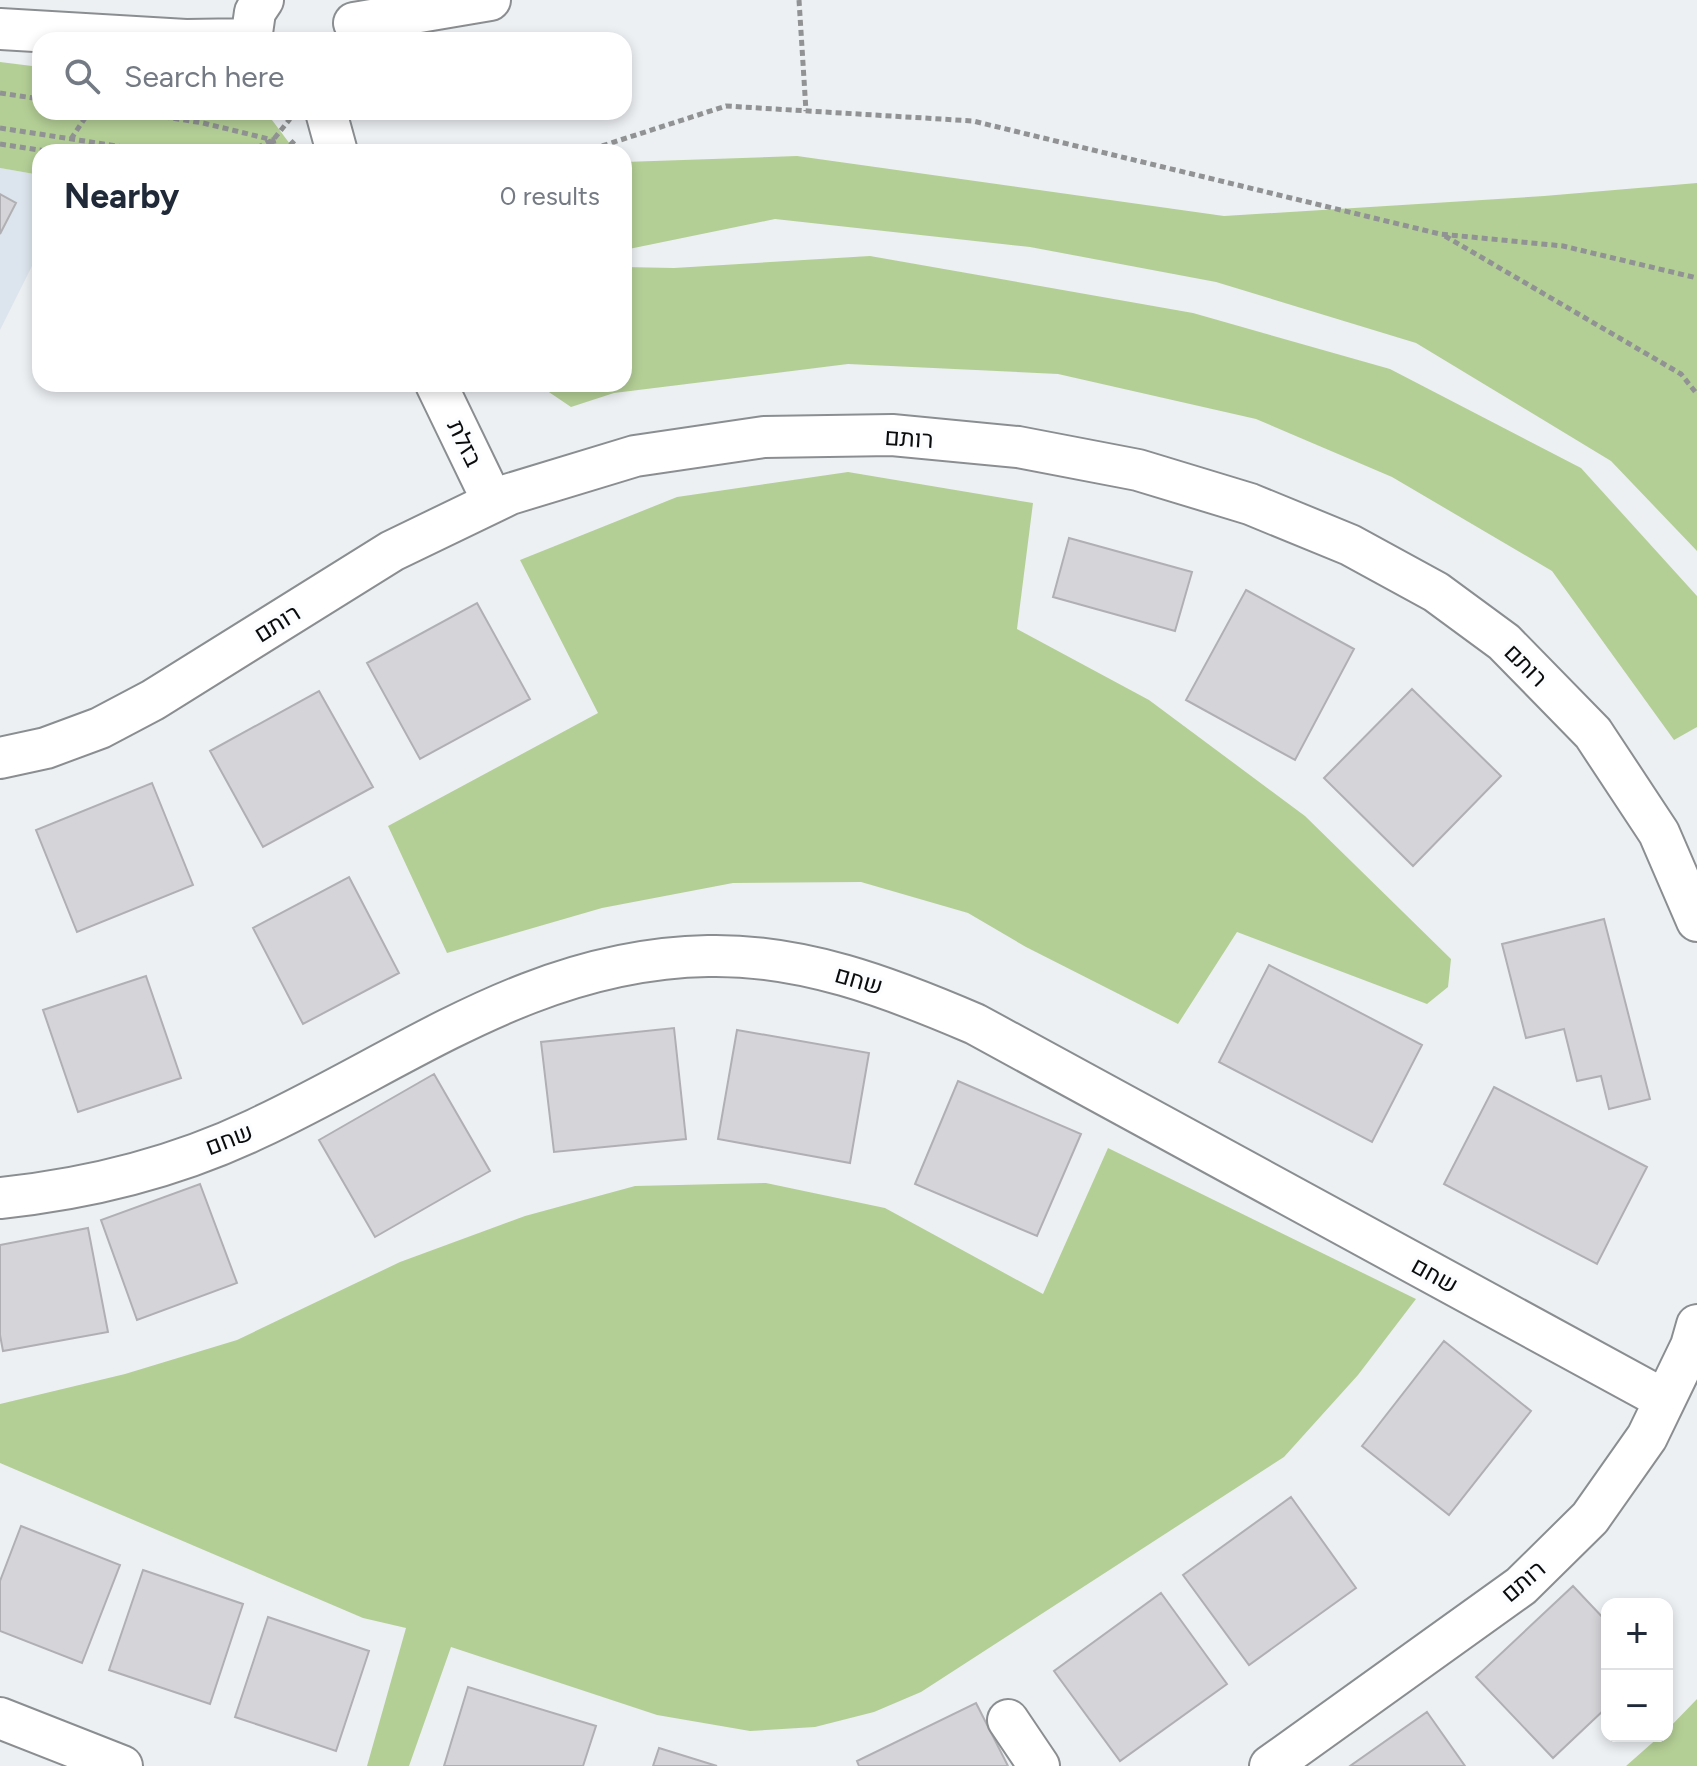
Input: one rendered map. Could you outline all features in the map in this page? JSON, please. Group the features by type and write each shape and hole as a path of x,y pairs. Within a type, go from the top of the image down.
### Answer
{"street":[{"path":"251,32 251,25 263,0"},
{"path":"350,21 490,0"},
{"path":"0,29 51,32"},
{"path":"328,120 335,144"},
{"name":"בזלת","path":"440,392 493,502"},
{"name":"רותם","path":"0,758 46,748 100,728 153,700 392,551 510,494 635,456 764,437 892,435 1018,447 1138,470 1250,504 1350,545 1436,592 1504,642 1593,733 1659,833 1697,921"},
{"name":"שחם","path":"0,1198 54,1192 154,1168 239,1136 349,1082 470,1016 529,991 588,973 648,960 708,956 771,959 835,971 903,993 975,1024 1665,1400"},
{"name":"רותם","path":"1270,1766 1521,1586 1590,1518 1647,1437 1691,1346 1697,1325"},
{"path":"0,1718 122,1766"},
{"path":"1008,1720 1039,1766"}],"path":[{"path":"799,0 806,111"},
{"path":"0,93 32,98"},
{"path":"608,144 726,106 973,121 1440,234 1563,246 1697,278"},
{"path":"71,139 84,120"},
{"path":"184,120 273,140"},
{"path":"265,144 273,140 289,120"},
{"path":"0,128 104,144"},
{"path":"273,140 274,144"},
{"path":"0,144 32,149"},
{"path":"1440,234 1681,374 1697,394"}],"shaded area":[{"path":"0,168 32,174 32,266 0,330"}],"green space":[{"path":"0,62 32,66 32,120 272,120 290,144 32,144 32,174 0,168"},
{"path":"797,156 1224,216 1697,183 1697,551 1611,461 1416,343 1216,282 1030,247 775,219 632,248 632,162"},
{"path":"870,256 1193,313 1390,369 1581,468 1697,596 1697,727 1674,740 1552,571 1392,477 1256,419 1058,374 848,364 632,391 632,267 674,268"},
{"path":"549,392 622,392 614,393 571,407"},
{"path":"848,472 1033,503 1017,629 1149,700 1305,816 1451,959 1448,987 1427,1004 1237,932 1178,1024 1026,947 968,913 861,882 733,883 602,908 447,953 388,826 598,713 520,560 677,497"},
{"path":"1108,1148 1416,1299 1358,1375 1284,1457 921,1692 874,1712 815,1727 750,1731 657,1715 451,1647 409,1766 367,1766 406,1628 363,1618 0,1463 0,1404 125,1374 237,1340 400,1262 525,1216 635,1186 766,1183 885,1208 1043,1294"},
{"path":"1697,1699 1697,1766 1626,1766 1653,1742 1673,1742 1673,1724"}],"building":[{"path":"0,194 16,203 0,234"},
{"path":"1069,538 1192,572 1175,631 1053,597"},
{"path":"1246,590 1354,649 1295,760 1186,700"},
{"path":"477,603 530,699 420,759 367,663"},
{"path":"1412,689 1501,776 1413,866 1324,778"},
{"path":"319,691 373,787 263,847 210,751"},
{"path":"152,783 193,885 77,932 36,830"},
{"path":"349,877 399,973 303,1024 253,928"},
{"path":"1604,919 1650,1099 1609,1109 1601,1076 1577,1081 1564,1029 1526,1038 1502,944"},
{"path":"1269,965 1422,1045 1372,1142 1219,1062"},
{"path":"146,976 181,1078 78,1112 43,1010"},
{"path":"674,1028 686,1139 554,1152 541,1042"},
{"path":"737,1030 869,1053 850,1163 718,1139"},
{"path":"434,1074 490,1171 375,1237 319,1140"},
{"path":"958,1081 1081,1134 1037,1236 915,1184"},
{"path":"1494,1087 1647,1167 1597,1264 1444,1184"},
{"path":"200,1184 237,1283 137,1320 101,1220"},
{"path":"88,1228 108,1332 3,1351 0,1335 0,1245"},
{"path":"1444,1341 1531,1411 1449,1515 1362,1446"},
{"path":"1291,1497 1356,1588 1249,1665 1183,1575"},
{"path":"21,1526 120,1565 82,1663 0,1631 0,1581"},
{"path":"143,1570 243,1604 210,1704 109,1670"},
{"path":"1573,1586 1601,1616 1601,1713 1553,1758 1476,1677"},
{"path":"1161,1593 1227,1684 1120,1761 1054,1671"},
{"path":"268,1617 369,1651 336,1751 235,1717"},
{"path":"468,1687 596,1726 583,1766 444,1766"},
{"path":"976,1703 1008,1766 859,1766 857,1761"},
{"path":"1427,1712 1465,1766 1350,1766"},
{"path":"659,1748 717,1766 653,1766"}]}
